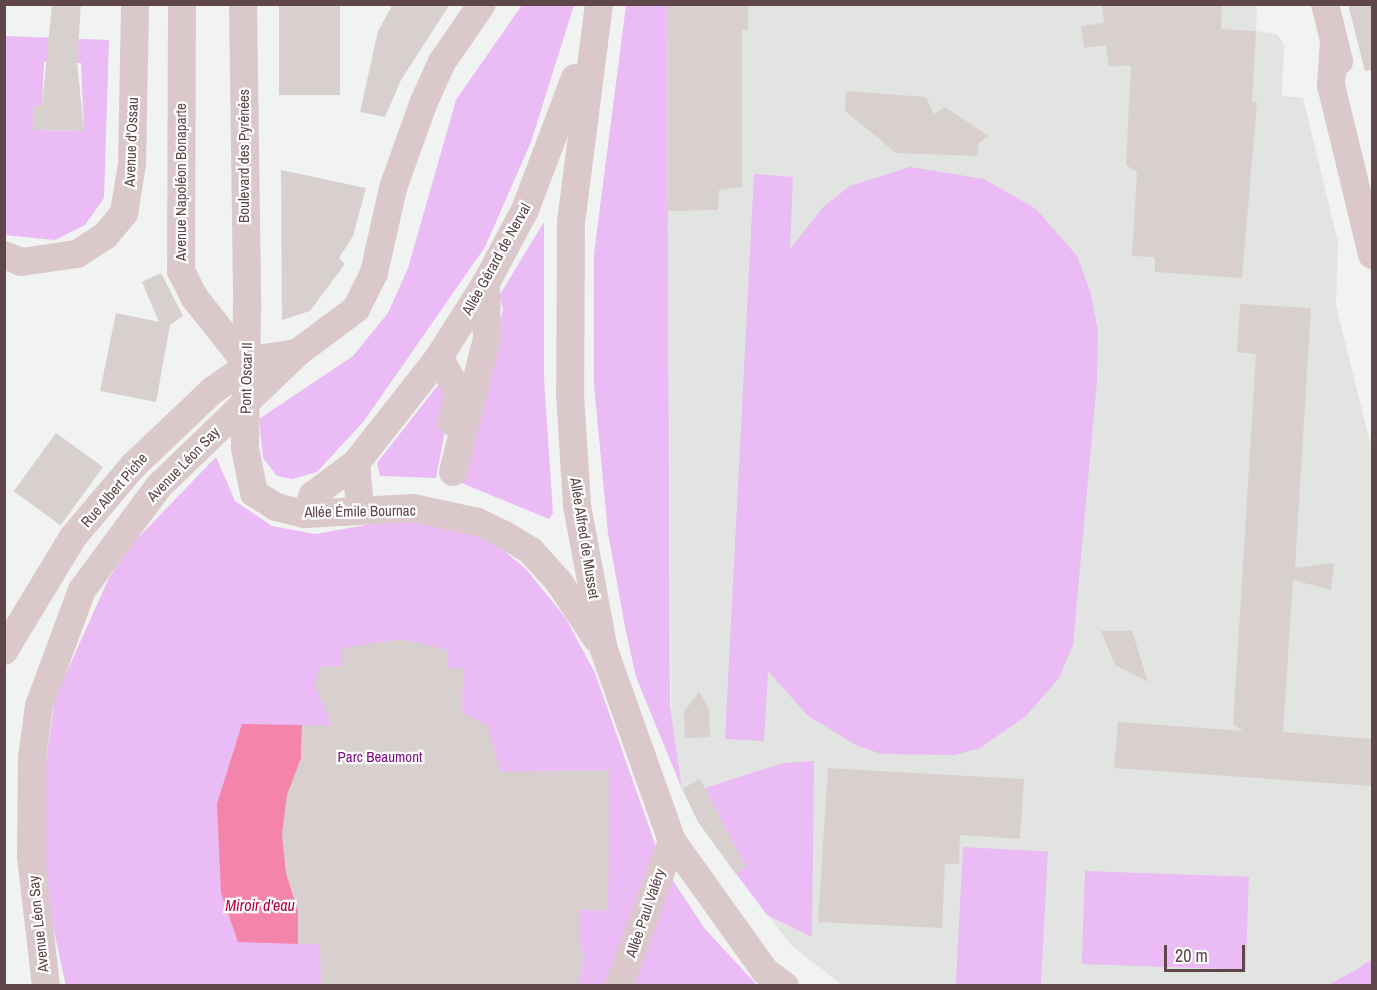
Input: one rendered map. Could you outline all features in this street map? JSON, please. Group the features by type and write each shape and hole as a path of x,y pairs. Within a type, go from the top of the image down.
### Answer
{"street":[{"name":"Avenue d'Ossau","path":"4,255 21,261 77,254 105,236 124,213 132,164 135,4"},
{"name":"Avenue Napoléon Bonaparte","path":"182,4 182,271 219,333 236,350 257,359"},
{"name":"Boulevard des Pyrénées","path":"243,4 247,308"},
{"name":"Avenue Léon Say","path":"46,986 29,805 39,706 58,644 82,590 159,486 297,353 356,309 366,292 423,104 442,62 482,4"},
{"path":"1325,4 1372,198"},
{"name":"Allée Gérard de Nerval","path":"304,514 313,495 356,463 439,357 486,283 533,189 596,18"},
{"name":"Allée Alfred de Musset","path":"596,18 574,200 571,412 577,506 604,650 672,842 765,971 785,986"},
{"path":"1334,42 1331,85 1372,255"},
{"path":"533,189 574,200"},
{"path":"439,357 459,393 447,470 487,339 486,283"},
{"name":"Pont Oscar II","path":"245,448 247,308"},
{"path":"257,359 297,353"},
{"name":"Rue Albert Piche","path":"4,651 73,537 133,466 212,391 257,359"},
{"name":"Allée Émile Bournac","path":"245,448 254,494 276,507 304,514 360,509 414,508 478,522 503,534 531,551 560,582 604,650"},
{"path":"356,463 360,509"},
{"name":"Allée Paul Valéry","path":"619,986 672,842"}],"shaded area":[{"path":"667,5 1257,5 1256,31 1277,34 1284,44 1282,96 1303,98 1338,242 1336,305 1372,450 1372,959 1328,986 842,985 791,945 713,843 682,789 671,737"}],"green space":[{"path":"522,5 574,5 531,142 485,247 364,421 317,472 292,479 277,476 263,458 259,419 353,356 388,313 408,268 456,100"},
{"path":"626,5 667,5 670,706 682,789 636,677 625,627 608,533 594,385 594,254"},
{"path":"4,36 109,40 104,198 85,225 55,240 5,235","holes":["44,62 81,63 84,131 33,130 34,106 42,106"]},
{"path":"910,167 984,179 1036,209 1077,256 1090,291 1098,330 1097,381 1073,645 1059,678 1026,716 980,748 955,755 881,754 856,745 808,716 768,671 764,741 725,739 754,174 793,177 790,249 824,206 850,186"},
{"path":"544,222 544,378 553,513 549,519 459,482 503,309 499,296"},
{"path":"442,380 446,380 446,425 436,478 380,476 377,463"},
{"name":"Parc Beaumont","path":"216,457 235,501 272,526 315,534 394,520 446,524 494,543 525,568 565,617 595,673 662,864 705,929 757,985 66,986 49,908 40,802 55,698 109,578 135,541"},
{"path":"814,761 812,937 767,915 729,864 736,860 705,788 783,763"},
{"path":"963,847 1048,851 1041,986 956,985"},
{"path":"1085,871 1249,877 1246,970 1082,964"},
{"path":"1372,959 1372,985 1328,985 1357,969"}],"water":[{"name":"Miroir d'eau","path":"242,724 302,725 301,758 283,831 286,873 298,911 298,944 238,942 221,893 217,804"}],"building":[{"path":"52,4 81,4 77,62 84,131 33,130 34,106 42,106"},
{"path":"279,4 340,4 340,95 279,95"},
{"path":"393,4 450,4 401,80 385,117 360,112 378,31"},
{"path":"667,4 748,4 748,30 742,30 742,187 719,190 718,210 668,211"},
{"path":"1102,4 1222,4 1221,29 1256,31 1252,102 1257,102 1242,278 1155,272 1155,257 1132,256 1137,172 1126,165 1131,65 1109,67 1106,45 1084,48 1081,26 1104,23"},
{"path":"1348,4 1372,4 1372,70 1365,71"},
{"path":"846,91 926,97 934,114 945,107 989,136 979,143 977,156 896,153 845,111"},
{"path":"281,170 366,188 353,236 339,258 345,264 310,311 282,320"},
{"path":"161,273 183,316 170,325 156,402 100,391 116,313 159,322 142,282"},
{"path":"1240,304 1311,308 1295,568 1334,563 1331,590 1293,580 1283,732 1372,739 1372,786 1114,768 1118,722 1244,731 1233,725 1256,354 1237,352"},
{"path":"56,433 103,467 61,525 14,491"},
{"path":"1101,631 1132,631 1148,682 1115,665"},
{"path":"402,639 448,650 448,668 464,668 461,712 487,725 501,772 610,770 608,911 579,909 579,942 584,956 578,986 321,986 320,944 298,944 298,911 286,873 282,834 287,795 301,758 302,725 332,725 315,686 319,667 341,666 342,648"},
{"path":"699,691 709,709 710,737 685,738 684,712"},
{"path":"828,768 1024,779 1020,839 960,835 959,864 945,864 942,928 818,922"},
{"path":"700,779 746,867 736,874 698,822 682,789"}]}
